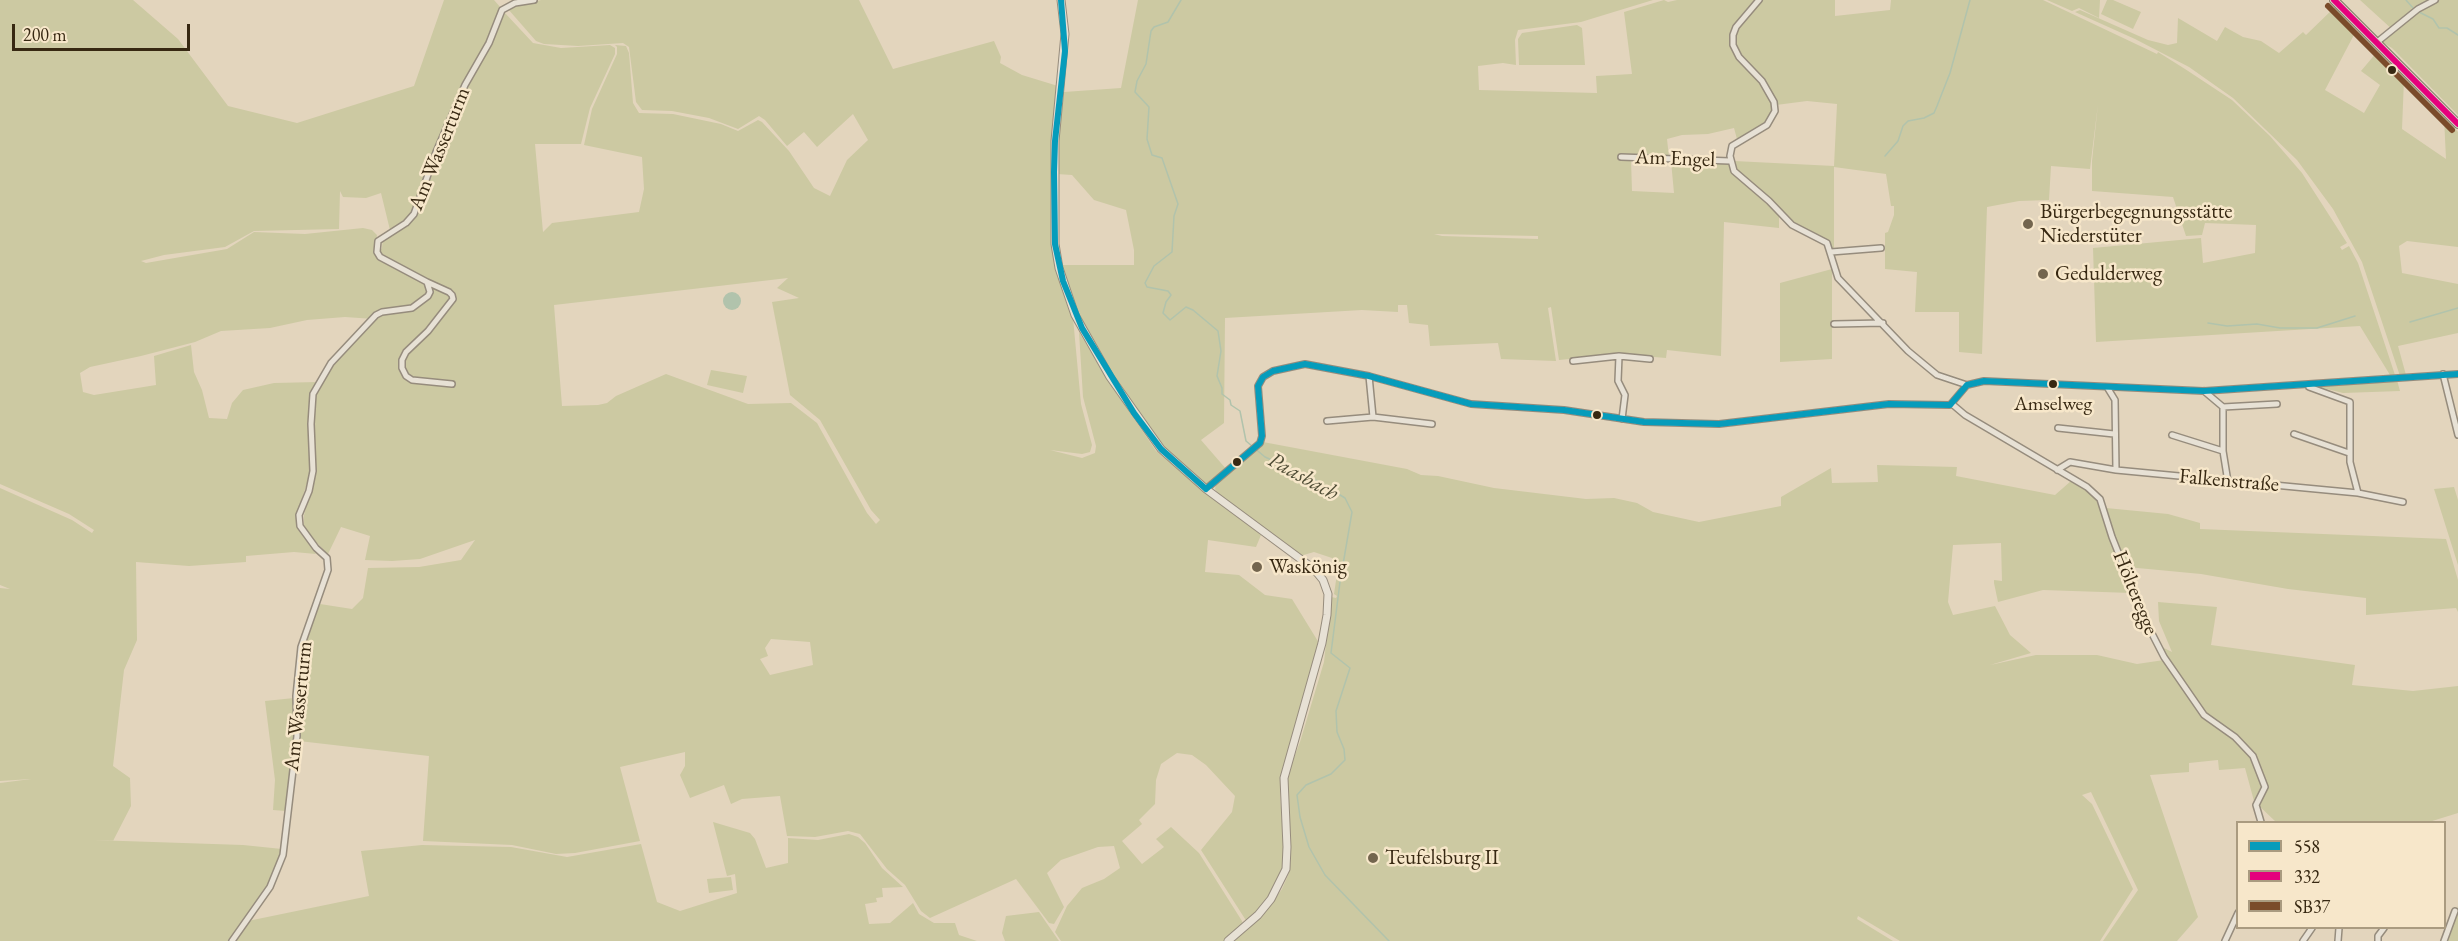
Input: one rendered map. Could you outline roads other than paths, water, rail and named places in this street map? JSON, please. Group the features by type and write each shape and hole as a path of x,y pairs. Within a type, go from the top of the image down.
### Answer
{"main road":[{"path":"2334,0 2458,124"}],"street":[{"name":"Am Wasserturm","path":"452,384 412,380 406,376 402,368 402,360 406,352 428,331 453,299 452,295 380,258 377,252 378,241 406,223 414,214 436,152 465,85 489,43 502,10 515,3 534,0"},
{"path":"1061,0 1065,51 1055,141 1055,244 1063,281 1086,337 1134,413 1161,449 1206,489 1314,569 1325,584 1329,604 1317,665 1284,778 1286,869 1271,899 1258,915 1228,941"},
{"path":"1759,0 1736,27 1733,45 1739,57 1762,81 1774,102 1775,111 1767,125 1734,144 1730,150 1730,161 1739,176 1769,201 1789,223 1824,241 1831,252 1838,278 1908,351 1937,375 1967,385 1984,381 2204,391 2458,374"},
{"path":"2376,43 2418,9 2435,0"},
{"name":"Am Engel","path":"1621,157 1730,161"},
{"path":"1831,252 1881,248"},
{"name":"Am Wasserturm","path":"232,941 270,887 283,855 297,736 296,696 301,647 328,570 327,558 316,548 300,526 299,515 309,491 313,471 311,424 313,394 331,363 370,320 382,312 407,309 423,302 430,292 427,282"},
{"path":"1834,324 1883,323"},
{"path":"1619,356 1618,381 1625,395 1622,419"},
{"path":"1573,361 1619,356 1650,359"},
{"path":"1206,489 1255,449 1262,436 1258,386 1266,373 1305,364 1369,376 1460,402 1564,410 1622,419 1719,424 1889,404 1952,404 1967,385"},
{"path":"2443,374 2458,435"},
{"path":"1369,376 1373,417"},
{"path":"2305,386 2350,402 2349,462 2358,493"},
{"path":"2108,387 2115,400 2116,470"},
{"path":"2204,391 2223,407 2277,404"},
{"name":"Hölteregge","path":"1952,404 1959,411 2087,487 2100,499 2112,537 2145,620 2164,657 2204,715 2235,737 2253,756 2265,787 2256,805 2261,821"},
{"path":"2223,407 2223,451 2228,482"},
{"path":"1327,421 1373,417 1432,424"},
{"path":"2058,428 2114,434"},
{"path":"2294,434 2349,453"},
{"path":"2172,435 2223,451"},
{"name":"Falkenstraße","path":"2057,471 2070,462 2116,470 2358,493 2403,502"},
{"path":"2444,941 2455,911"},
{"path":"2225,941 2236,917"}],"waterway":[{"name":"Paasbach","path":"1181,0 1168,22 1154,27 1151,31 1146,64 1137,81 1135,92 1149,107 1147,139 1152,155 1162,158 1178,204 1174,216 1172,252 1154,266 1145,283 1147,287 1168,291 1171,295 1163,313 1170,320 1186,307 1218,331 1221,351 1217,376 1222,394 1230,400 1231,405 1240,411 1246,441 1265,457 1312,478 1345,498 1352,512 1331,653 1350,668 1336,711 1337,732 1344,749 1345,760 1331,774 1306,785 1297,795 1300,817 1309,847 1325,875 1389,941"},
{"path":"1885,156 1898,141 1903,126 1908,121 1924,118 1934,113 1950,73 1970,0"},
{"path":"2406,0 2413,8"},
{"path":"2419,12 2433,19 2439,28 2447,28 2458,35"},
{"path":"2410,322 2458,308"},
{"path":"2208,323 2227,326 2257,324 2280,328 2317,328 2355,316"}],"place":[{"name":"Bürgerbegegnungsstätte Niederstüter","path":"2028,224"},
{"name":"Gedulderweg","path":"2043,274"},
{"name":"Amselweg","path":"2053,384"},
{"name":"Waskönig","path":"1257,567"},
{"name":"Teufelsburg II","path":"1373,858"}]}
